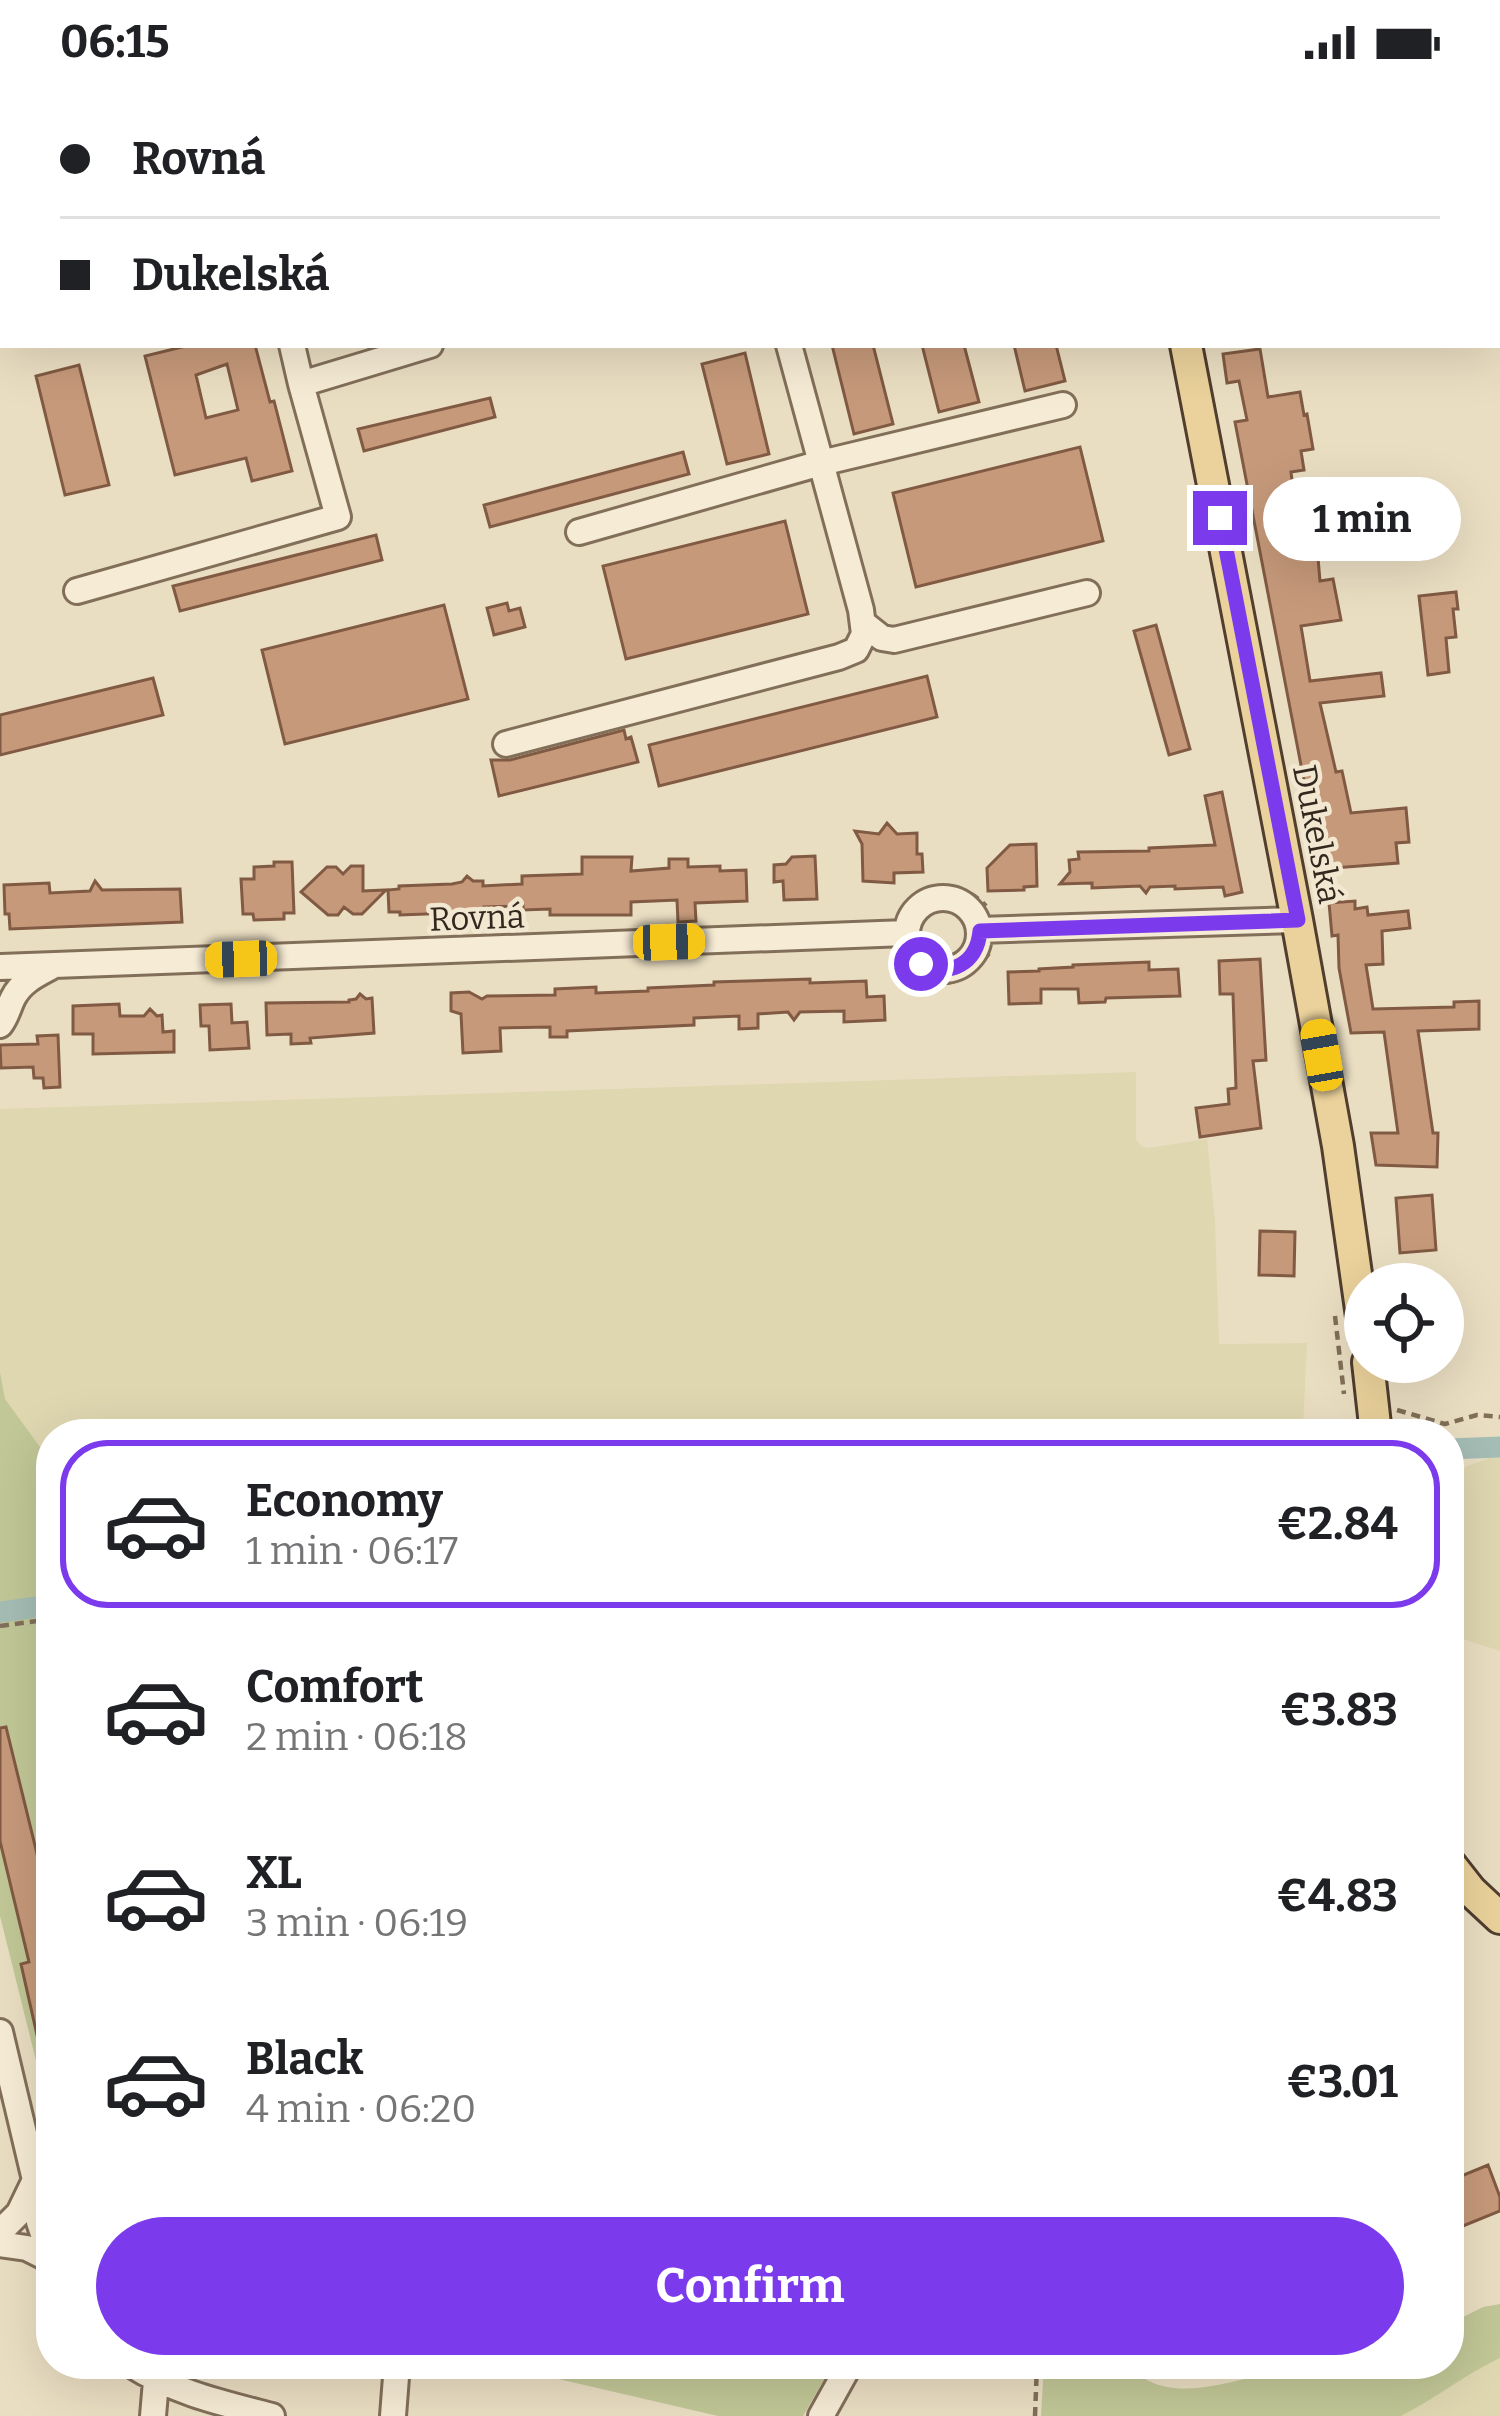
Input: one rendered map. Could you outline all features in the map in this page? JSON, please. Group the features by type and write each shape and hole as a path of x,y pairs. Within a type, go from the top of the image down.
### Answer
{"main road":[{"name":"Dukelská","path":"1187,348 1298,920 1355,1263"},
{"path":"1370,1383 1375,1419"},
{"path":"1464,1882 1500,1918"}],"street":[{"path":"77,591 338,517 293,348"},
{"path":"301,384 420,348"},
{"path":"506,743 856,650 864,634 863,623 790,348"},
{"path":"579,532 821,463 1064,405"},
{"path":"863,623 882,638 894,640 1087,593"},
{"path":"935,898 959,901 969,908 980,931 966,962 944,971 921,964 906,933 915,910 935,898"},
{"path":"980,931 1298,920"},
{"name":"Rovná","path":"0,967 906,933"},
{"path":"0,1025 17,991 51,967"},
{"path":"0,2032 36,2194"},
{"path":"0,2232 19,2213 35,2180"},
{"path":"0,2244 36,2252"},
{"path":"393,2416 396,2379"},
{"path":"821,2416 842,2379"},
{"path":"153,2416 156,2380 272,2416"}],"path":[{"path":"1379,1419 1397,1410 1427,1419"},
{"path":"1462,1419 1500,1417"},
{"path":"0,1626 36,1620"},
{"path":"1035,2416 1036,2379"}],"shaded area":[{"path":"1136,1072 1136,1139 1141,1146 1207,1139 1219,1344 1307,1343 1303,1419 36,1419 36,1441 5,1399 0,1372 0,1109"},
{"path":"1500,1458 1500,1651 1464,1639 1467,1466"},
{"path":"1500,2358 1500,2416 1401,2416 1464,2379"}],"green space":[{"path":"0,1372 5,1399 36,1441 36,2061 0,1916"},
{"path":"1500,2304 1500,2358 1464,2378 1464,2316"},
{"path":"558,2379 824,2379 803,2416 718,2416"},
{"path":"1043,2379 1146,2379 1166,2387 1214,2386 1243,2379 1462,2379 1401,2416 1041,2416"}],"building":[{"path":"178,348 256,348 292,471 252,481 246,458 175,475 145,356","holes":["227,364 238,410 206,418 196,375"]},
{"path":"833,348 874,348 893,424 854,434"},
{"path":"923,348 965,348 979,402 939,412"},
{"path":"1015,348 1057,348 1065,381 1025,391"},
{"path":"1260,349 1268,397 1300,392 1307,414 1313,449 1301,451 1304,470 1291,472 1296,514 1308,512 1309,519 1330,515 1333,533 1316,535 1320,581 1333,579 1341,620 1301,626 1310,681 1381,673 1384,696 1320,703 1351,813 1406,808 1409,842 1396,843 1398,863 1321,869 1235,422 1247,420 1239,381 1227,383 1223,354"},
{"path":"745,353 769,454 727,464 702,364"},
{"path":"79,365 109,485 65,495 36,376"},
{"path":"490,398 495,417 364,451 358,429"},
{"path":"1080,447 1103,541 916,587 893,493"},
{"path":"683,452 689,474 490,527 484,505"},
{"path":"785,521 808,614 626,659 603,566"},
{"path":"376,535 382,560 180,611 173,586"},
{"path":"1456,592 1456,637 1446,638 1449,672 1428,675 1419,596"},
{"path":"507,603 509,611 520,608 525,627 494,635 487,608"},
{"path":"444,605 468,699 285,744 262,650"},
{"path":"1156,625 1190,749 1169,755 1134,631"},
{"path":"927,676 937,717 659,786 649,745"},
{"path":"153,678 163,715 0,755 0,715"},
{"path":"624,730 626,739 631,737 638,762 499,796 491,760 510,760"},
{"path":"1222,792 1242,892 1225,896 1223,887 1175,886 1150,887 1146,893 1140,886 1060,884 1070,872 1069,860 1079,859 1078,852 1215,845 1205,796"},
{"path":"887,823 897,834 917,833 923,872 894,873 894,883 863,881 862,844 855,831 879,834"},
{"path":"1036,844 1037,886 988,891 987,868 1010,845"},
{"path":"815,856 817,899 784,900 783,881 774,882 774,865 786,864 792,857"},
{"path":"582,857 632,857 631,871 669,868 669,859 688,859 688,867 746,870 747,901 695,903 696,921 678,922 677,900 631,902 631,915 550,915 550,909 523,910 523,906 484,907 484,916 389,912 388,890 399,886 452,884 467,876 483,881 483,886 522,884 522,876 582,874"},
{"path":"274,862 292,862 294,913 284,913 284,919 254,920 253,914 243,914 241,879 254,879 254,867 274,866"},
{"path":"351,866 363,866 363,891 386,890 362,914 344,907 338,915 328,915 301,892 327,867 336,867 343,874"},
{"path":"95,881 102,890 180,889 182,922 10,929 4,885 49,883 50,893 90,891"},
{"path":"1355,901 1355,909 1367,907 1368,915 1408,911 1410,928 1382,931 1383,964 1366,965 1373,1009 1454,1007 1454,1002 1479,1001 1479,1029 1418,1031 1433,1133 1438,1133 1437,1167 1376,1165 1371,1133 1398,1133 1384,1032 1351,1033 1329,903"},
{"path":"1260,959 1266,1060 1253,1061 1261,1128 1200,1137 1196,1108 1229,1104 1228,1089 1236,1088 1233,994 1220,994 1219,961"},
{"path":"1149,962 1149,970 1178,969 1180,996 1079,1003 1078,989 1041,989 1041,1003 1009,1004 1008,972"},
{"path":"810,979 810,983 866,981 867,997 884,996 885,1020 844,1022 844,1011 800,1012 794,1020 788,1012 758,1014 758,1028 739,1029 739,1016 694,1018 694,1025 567,1031 567,1037 550,1037 550,1027 500,1028 501,1051 463,1053 461,1014 451,1011 451,993 469,992 482,999 555,995 555,989 648,991 714,982"},
{"path":"360,994 372,998 374,1033 291,1044 291,1034 267,1035 266,1003 349,1002"},
{"path":"119,1004 120,1016 144,1016 150,1009 162,1015 163,1032 174,1031 174,1052 93,1054 93,1034 73,1034 73,1006"},
{"path":"231,1004 232,1023 247,1022 249,1048 210,1050 209,1026 201,1026 200,1005"},
{"path":"58,1035 60,1087 44,1088 43,1078 34,1078 33,1067 1,1068 0,1045 38,1044 37,1036"},
{"path":"1432,1195 1436,1250 1400,1253 1396,1198"},
{"path":"1260,1231 1295,1232 1294,1276 1259,1275"},
{"path":"6,1727 36,1850 36,2031 21,1964 29,1962 0,1841 0,1728"},
{"path":"1488,2165 1500,2211 1464,2226 1464,2175"}],"waterway":[{"path":"1464,1448 1500,1447"},
{"path":"0,1612 36,1607"}],"route":[{"path":"921,964 944,971 956,968 974,953 980,931 1298,920 1220,518"}]}
